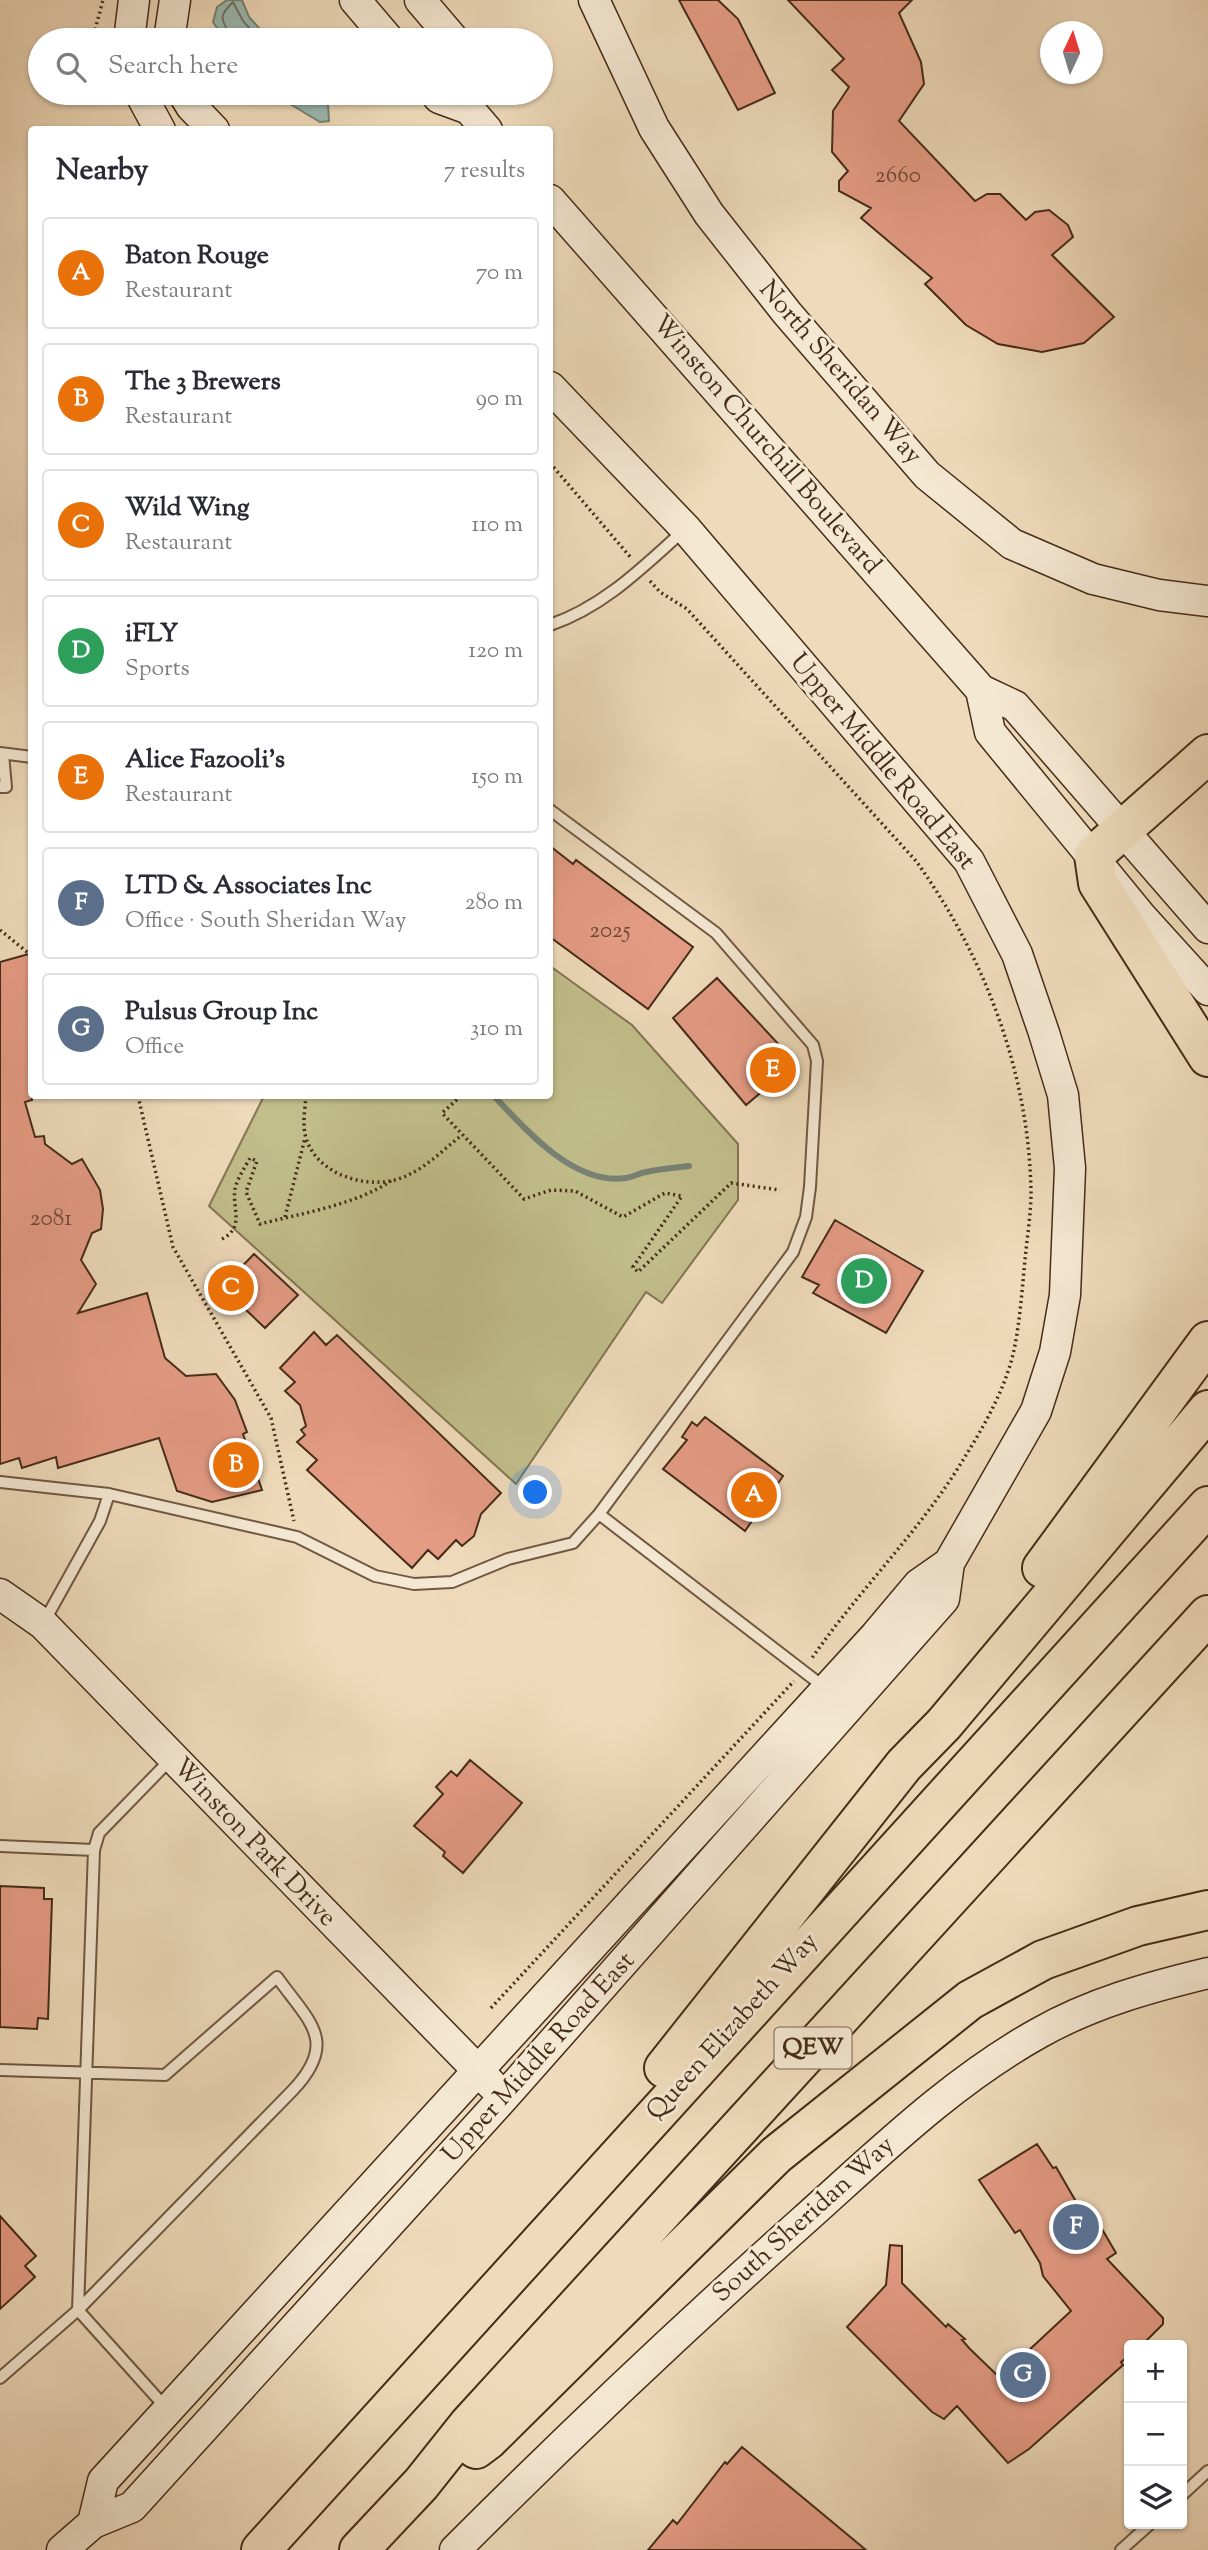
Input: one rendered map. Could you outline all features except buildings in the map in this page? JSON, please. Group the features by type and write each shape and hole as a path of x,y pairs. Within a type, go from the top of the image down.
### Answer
{"highway":[{"path":"1208,754 1094,855 1098,883 1208,1057"},
{"path":"904,1765 932,1715 1144,1432 1208,1341"},
{"path":"549,2229 589,2159 904,1765 944,1724 1208,1410"},
{"name":"Queen Elizabeth Way","path":"261,2550 549,2229 1208,1506"},
{"name":"QEW","path":"359,2550 421,2484 468,2425 1208,1615"},
{"path":"421,2484 488,2440 776,2155 970,2000 1043,1961 1138,1926 1208,1910"}],"street":[{"path":"130,28 134,0"},
{"path":"171,28 175,0"},
{"path":"355,0 379,28"},
{"path":"420,0 444,28"},
{"name":"North Sheridan Way","path":"594,0 654,128 709,214 787,313 928,475 1012,544 1093,579 1159,595 1208,601"},
{"path":"146,105 158,126"},
{"path":"190,105 210,126"},
{"name":"Winston Churchill Boulevard","path":"553,203 981,690 1015,706 1208,928"},
{"name":"Upper Middle Road East","path":"62,2550 93,2523 132,2507 505,2096 944,1599 949,1563 1036,1411 1055,1352 1065,1295 1069,1229 1070,1168 1063,1095 1017,954 969,861 686,529 553,390"},
{"name":"Winston Churchill Boulevard","path":"981,690 990,732 1094,855 1140,915 1208,990"},
{"name":"Upper Middle Road East","path":"93,2523 103,2481 477,2072 814,1679 919,1584 949,1563"},
{"name":"Winston Park Drive","path":"0,1594 43,1625 477,2072 505,2096"},
{"name":"South Sheridan Way","path":"454,2550 582,2423 708,2306 927,2111 982,2069 1041,2031 1096,2006 1152,1987 1208,1973"}],"lane":[{"path":"553,624 572,617 618,590 686,529"},
{"path":"0,787 6,786 2,754 28,757"},
{"path":"0,1482 109,1494 297,1537 375,1576 414,1584 452,1582 508,1559 573,1544 599,1514 793,1252 806,1217 810,1187 817,1061 813,1045 802,1030 716,933 553,812"},
{"path":"43,1625 100,1521 109,1494"},
{"path":"599,1514 814,1679"},
{"path":"167,2409 78,2310 94,1850 99,1833 172,1758"},
{"path":"0,1846 94,1850"},
{"path":"0,2070 165,2075 277,1977 310,2023 318,2043 317,2058 306,2076 78,2310 0,2378"},
{"path":"1187,2490 1208,2471"},
{"path":"1121,2550 1144,2529"}],"path":[{"path":"96,28 103,0"},
{"path":"492,2008 814,1679 833,1627 941,1495 964,1458 1001,1386 1014,1351 1031,1194 1028,1149 1012,1065 990,992 963,934 937,891 916,861 687,610 660,593 614,534 553,466"},
{"path":"0,930 28,953"},
{"path":"139,1099 173,1247 271,1418 297,1537"},
{"path":"285,1217 306,1137 306,1099"},
{"path":"457,1099 442,1113 524,1199 551,1191 575,1191 623,1217 665,1193 679,1194 682,1200 633,1267 638,1272 731,1183 780,1190"},
{"path":"306,1137 314,1154 327,1168 365,1182 392,1180 410,1175 462,1135"},
{"path":"222,1239 231,1234 237,1224 235,1188 250,1158 257,1161 246,1192 260,1224 381,1188 392,1180"}],"shaded area":[{"path":"553,968 632,1025 738,1144 738,1200 662,1303 646,1292 516,1484 209,1206 262,1099 553,1099"}],"water":[{"path":"227,0 242,0 249,17 259,28 217,28 213,22 217,7"},
{"path":"292,105 328,105 329,121 320,122"}],"waterway":[{"path":"497,1099 552,1152 588,1173 607,1178 626,1178 651,1171 689,1166"}],"place":[{"name":"Alice Fazooli's","path":"773,1070"},
{"name":"iFLY","path":"864,1281"},
{"name":"Wild Wing","path":"231,1288"},
{"name":"The 3 Brewers","path":"236,1465"},
{"name":"Baton Rouge","path":"754,1495"},
{"name":"LTD & Associates Inc","path":"1076,2227"},
{"name":"Pulsus Group Inc","path":"1023,2375"}]}
